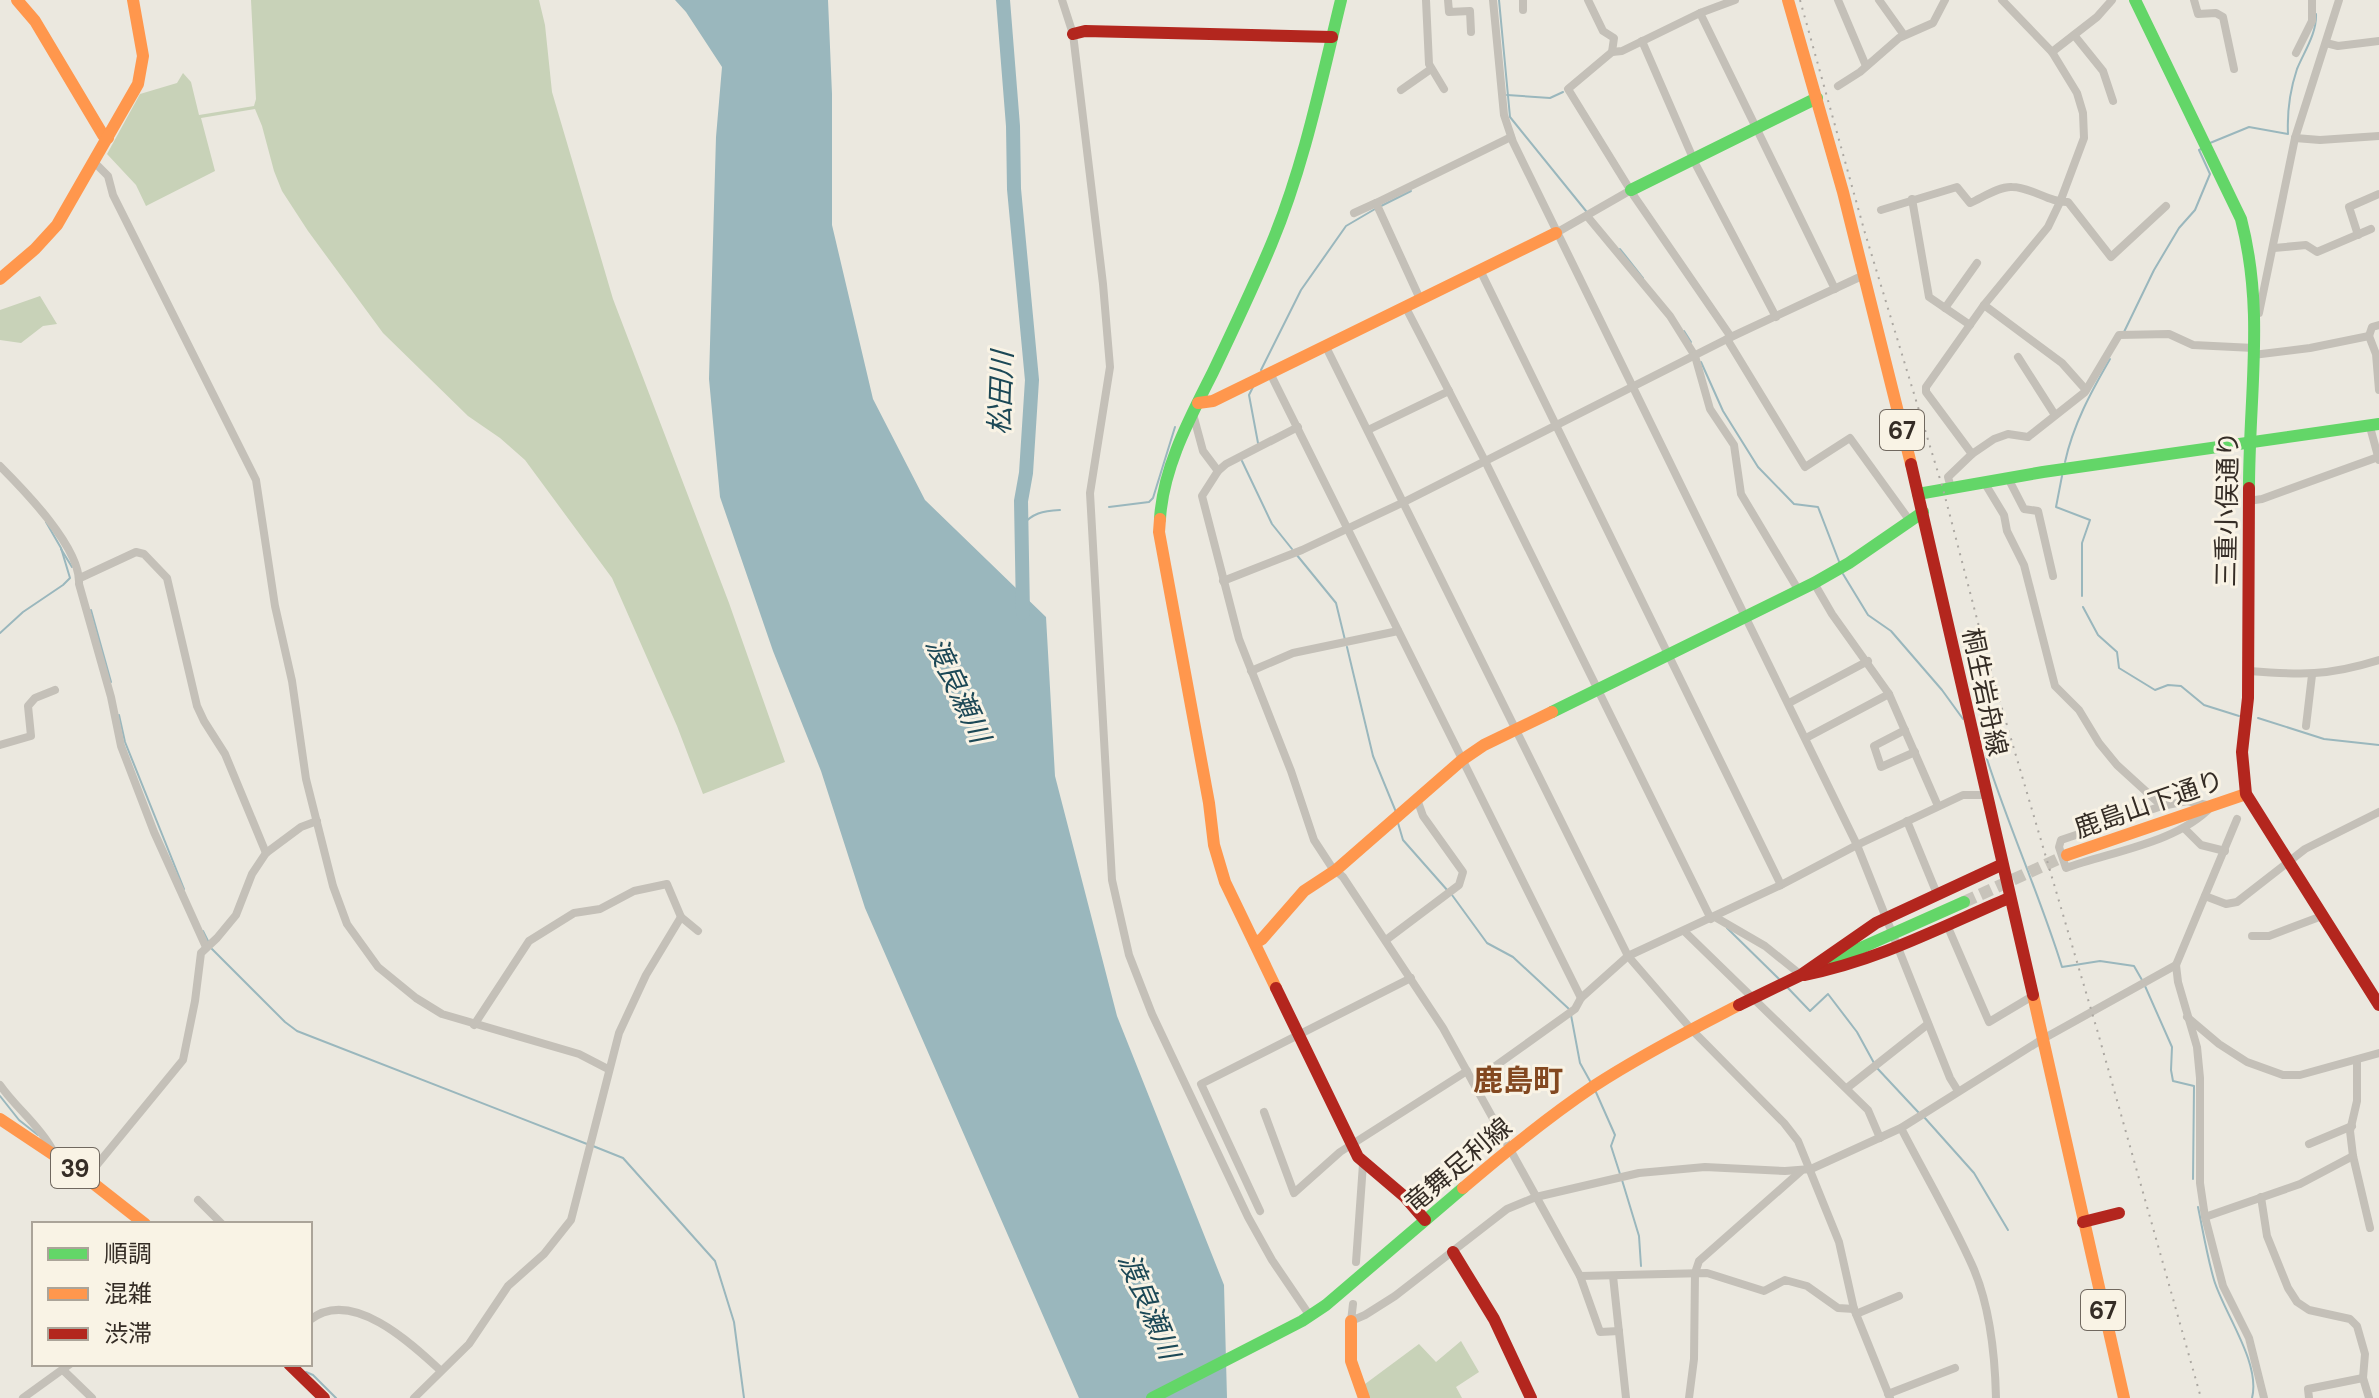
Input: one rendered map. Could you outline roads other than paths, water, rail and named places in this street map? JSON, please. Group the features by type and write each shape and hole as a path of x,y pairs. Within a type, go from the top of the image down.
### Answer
{"street":[{"path":"17,0 35,21 103,135 108,138"},
{"path":"0,279 52,231 95,163 141,75 143,47 133,0"},
{"path":"1062,0 1073,34 1110,367 1090,493 1112,880 1129,955 1172,1058 1254,1229 1306,1319"},
{"path":"1341,0 1309,132 1281,221 1179,444 1164,495 1159,532 1216,856 1225,882 1350,1145 1363,1164 1405,1197 1425,1220"},
{"path":"1426,0 1431,69 1444,89"},
{"path":"1448,0 1449,12 1470,11 1471,32"},
{"path":"1493,0 1504,115 1511,137 1857,845 1950,1078 1958,1091"},
{"path":"1523,0 1523,10"},
{"path":"1588,0 1603,31 1614,38 1612,52"},
{"path":"1735,0 1700,13 1622,51 1612,52 1568,89 1729,338 1805,467 1850,438 1910,521"},
{"name":"桐生岩舟線","path":"1788,0 1864,275 1923,512 2124,1398"},
{"path":"1838,0 1866,66"},
{"path":"1879,0 1904,35"},
{"path":"1838,86 1904,35 1933,23 1945,0"},
{"path":"1972,454 1926,392 1926,387 1984,305 2048,227 2081,146 2085,126 2077,93 2052,52 2002,0"},
{"path":"2052,52 2097,17 2112,0"},
{"name":"三重小俣通り","path":"2135,0 2241,219 2251,258 2256,318 2249,442 2249,671 2242,752 2246,794 2379,1005"},
{"path":"2194,0 2198,14 2216,13 2223,17 2234,69"},
{"path":"2296,53 2312,21 2312,0"},
{"path":"2256,318 2274,248 2295,138 2339,0"},
{"path":"1700,13 1835,289"},
{"path":"1073,34 1085,31 1332,37"},
{"path":"2074,35 2103,71 2113,101"},
{"path":"1642,41 1693,159 1776,317"},
{"path":"2326,43 2338,46 2379,41"},
{"path":"1401,90 1431,69"},
{"path":"1195,408 1556,233 1631,190 1817,98"},
{"path":"2295,138 2320,140 2379,136"},
{"path":"1354,213 1511,137"},
{"path":"95,163 108,176 113,195 252,469 295,696 306,779 333,886 347,924 378,967 416,998 442,1014 579,1054 608,1069"},
{"path":"1881,210 1957,187 1970,203 2005,187 2015,186 2068,202 2111,257 2166,206"},
{"path":"2358,235 2349,207 2379,194"},
{"path":"1912,199 1929,297 1970,325"},
{"path":"1376,203 1420,299"},
{"path":"1589,215 1670,316 1695,356 1710,409 1734,445 1741,494 1799,591"},
{"path":"2274,248 2306,245 2317,252 2371,229"},
{"path":"1945,308 1977,263"},
{"path":"1480,270 1781,885"},
{"path":"1223,581 1302,550 1404,502 1729,338 1864,275"},
{"path":"1984,305 2062,363 2086,390"},
{"path":"1405,306 1713,918 1765,946 1801,975 1964,902"},
{"path":"2379,325 2372,327 2369,336 2376,354 2379,390"},
{"path":"1951,488 1948,477 1972,454 2008,434 2028,437 2086,390 2119,335 2169,334 2193,345 2254,352 2310,348 2369,336"},
{"path":"1326,347 1628,956 1691,1029 1798,1141 1806,1170 1843,1254 1855,1311 1889,1396 1955,1368"},
{"path":"2018,357 2055,415"},
{"path":"1270,373 1581,998"},
{"path":"1368,430 1449,391"},
{"path":"1195,408 1203,451 1218,471"},
{"path":"1918,494 2374,425 2378,458 2262,499 2248,501"},
{"path":"1298,427 1237,457 1218,471 1202,496 1223,581 1251,671 1314,840 1386,940 1467,1071 1580,1276 1600,1332 1619,1331"},
{"path":"0,466 40,508 79,571 121,746 154,832 206,947"},
{"path":"2008,478 2024,509 2038,511 2053,576"},
{"path":"1984,482 2004,515 2007,531 2024,565 2055,686 2079,710 2117,765 2162,806"},
{"path":"1255,943 1304,891 1336,870 1462,760 1484,745 1799,591 1923,512"},
{"path":"80,578 136,552 144,554 167,578 197,706 225,754 266,853"},
{"path":"1814,583 1832,614 1889,694 1938,806"},
{"path":"1251,671 1293,653 1398,631"},
{"path":"2249,671 2312,675 2348,670 2379,660"},
{"path":"1789,703 1868,661"},
{"path":"2306,726 2312,675"},
{"path":"0,745 31,736 28,706 35,698 55,690"},
{"path":"1806,738 1889,694"},
{"path":"1905,730 1874,746 1881,767 1915,752"},
{"name":"鹿島山下通り","path":"2067,855 2246,794"},
{"path":"1473,1082 1575,1009 1581,998 1628,956 1713,918 1938,806 1963,795 1985,795"},
{"path":"1386,940 1459,885 1463,872 1423,816 1417,799"},
{"path":"2187,801 2212,806 2185,829 2066,868 2059,847 2061,840 2162,806 2187,801"},
{"path":"2205,896 2226,904 2237,902 2287,862 2324,838 2379,812"},
{"path":"2237,819 2176,965 2197,1047 2200,1183 2205,1217 2223,1286 2249,1338 2264,1398"},
{"path":"87,1177 183,1060 201,953 236,915 252,874 266,853 301,827 317,821"},
{"path":"1907,821 1937,894"},
{"path":"2185,829 2201,845 2225,851"},
{"name":"竜舞足利線","path":"1152,1398 1306,1319 1346,1290 1510,1148 1594,1086 1691,1029 1801,975 1853,937 1886,918 2001,865"},
{"path":"474,1025 529,941 574,913 600,909 634,891 667,884 681,917 698,931"},
{"name":"竜舞足利線","path":"1801,975 1831,971 1874,959 2009,898"},
{"path":"2252,936 2269,936 2322,916"},
{"path":"414,1398 469,1344 508,1286 544,1254 571,1220 619,1033 646,975 681,917"},
{"path":"1947,925 1989,1022 2031,997"},
{"path":"1684,931 1868,1110 1880,1138"},
{"path":"1689,1398 1694,1359 1695,1273 1704,1255 1806,1170 1901,1128 2041,1040 2176,965"},
{"path":"1260,1211 1201,1084 1411,978"},
{"path":"2187,1016 2219,1044 2268,1071 2283,1075 2300,1075 2379,1053"},
{"path":"1847,1088 1928,1024"},
{"path":"2357,1061 2353,1156 2370,1228"},
{"path":"1264,1112 1294,1193 1350,1145 1467,1071"},
{"path":"0,1085 13,1104 46,1139 54,1154"},
{"name":"39","path":"0,1119 87,1177 143,1222"},
{"path":"2309,1144 2352,1126"},
{"path":"1901,1128 1972,1266 1982,1293 1991,1339 1996,1398"},
{"path":"2205,1217 2300,1184 2353,1156"},
{"path":"1356,1262 1363,1164"},
{"path":"1351,1321 1395,1296 1507,1209 1536,1197 1603,1179 1664,1170 1705,1167 1806,1170"},
{"path":"2261,1197 2267,1236 2288,1288 2303,1308 2352,1320 2357,1326 2365,1354 2363,1378 2369,1398"},
{"path":"198,1200 220,1222"},
{"path":"2083,1222 2119,1213"},
{"path":"1453,1252 1494,1319 1531,1398"},
{"path":"1580,1276 1695,1273 1721,1277 1764,1291 1785,1280 1807,1286 1838,1308 1855,1311 1899,1296"},
{"path":"1613,1276 1626,1398"},
{"path":"1353,1304 1349,1362 1364,1398"},
{"path":"314,1317 339,1309 361,1313 410,1343 440,1370"},
{"path":"291,1366 324,1398"},
{"path":"23,1398 66,1367 92,1398"},
{"path":"2309,1398 2308,1389 2363,1378"}],"water":[{"name":"渡良瀬川","path":"675,0 828,0 832,225 873,399 925,500 1046,617 1055,776 1117,1016 1224,1285 1227,1398 1079,1398 865,908 821,771 773,651 720,497 709,379 716,137 722,67"}],"waterway":[{"name":"松田川","path":"1003,0 1013,126 1014,189 1032,380 1026,473 1021,501 1023,613"},
{"path":"1499,0 1510,117 1586,211"},
{"path":"2210,143 2249,127 2288,134 2292,85 2312,35 2316,14"},
{"path":"1507,95 1550,98 1563,92"},
{"path":"2124,332 2154,270 2179,228 2195,210 2210,174 2201,149"},
{"path":"1381,206 1411,191"},
{"path":"1261,370 1301,290 1346,226 1375,209"},
{"path":"1620,249 1643,278"},
{"path":"1684,331 1691,342"},
{"path":"2065,462 2078,422 2110,359"},
{"path":"1701,362 1723,411 1758,467 1794,504 1818,507 1840,564"},
{"path":"1253,387 1249,395 1258,443"},
{"path":"1109,507 1149,502 1153,498 1175,427"},
{"path":"1242,461 1272,524 1292,549"},
{"path":"2062,476 2056,507 2090,520 2082,543 2082,596"},
{"path":"1021,526 1038,514 1060,510"},
{"path":"0,633 70,578 61,548 46,522"},
{"path":"61,549 72,567"},
{"path":"1296,554 1336,603 1345,640"},
{"path":"1843,574 1868,615 1891,631 1963,719"},
{"path":"2083,607 2098,635 2117,652 2119,668 2155,690 2168,685 2181,686 2204,705 2239,716"},
{"path":"91,610 111,682"},
{"path":"1347,647 1373,756 1396,812"},
{"path":"119,715 125,742 184,889"},
{"path":"2258,718 2324,739 2379,745"},
{"path":"1986,756 2062,967 2100,961 2134,966 2142,980"},
{"path":"1398,823 1403,840 1448,891"},
{"path":"1452,895 1487,943 1513,957 1569,1009"},
{"path":"1727,928 1780,980"},
{"path":"203,931 209,943"},
{"path":"212,949 297,1031 587,1144"},
{"path":"2145,986 2172,1047 2173,1081 2194,1086 2193,1179"},
{"path":"1787,987 1810,1011 1828,994 1857,1032 1874,1063"},
{"path":"1571,1015 1580,1063 1590,1081"},
{"path":"1877,1068 1919,1113"},
{"path":"1595,1090 1615,1135 1611,1146 1620,1174"},
{"path":"0,1096 19,1120 38,1135"},
{"path":"1924,1117 1974,1173 2008,1230"},
{"path":"593,1146 623,1158 715,1261 734,1322 744,1398"},
{"path":"1622,1180 1639,1236 1641,1266"},
{"path":"2198,1207 2214,1280 2247,1354 2253,1384 2252,1398"},
{"path":"306,1372 336,1398"}],"tunnel":[{"path":"1964,902 2067,855"}],"railway":[{"path":"1800,0 1865,233 1943,489 1988,661 2201,1398"}],"district":[{"name":"鹿島町","path":"1518,1080"}]}
